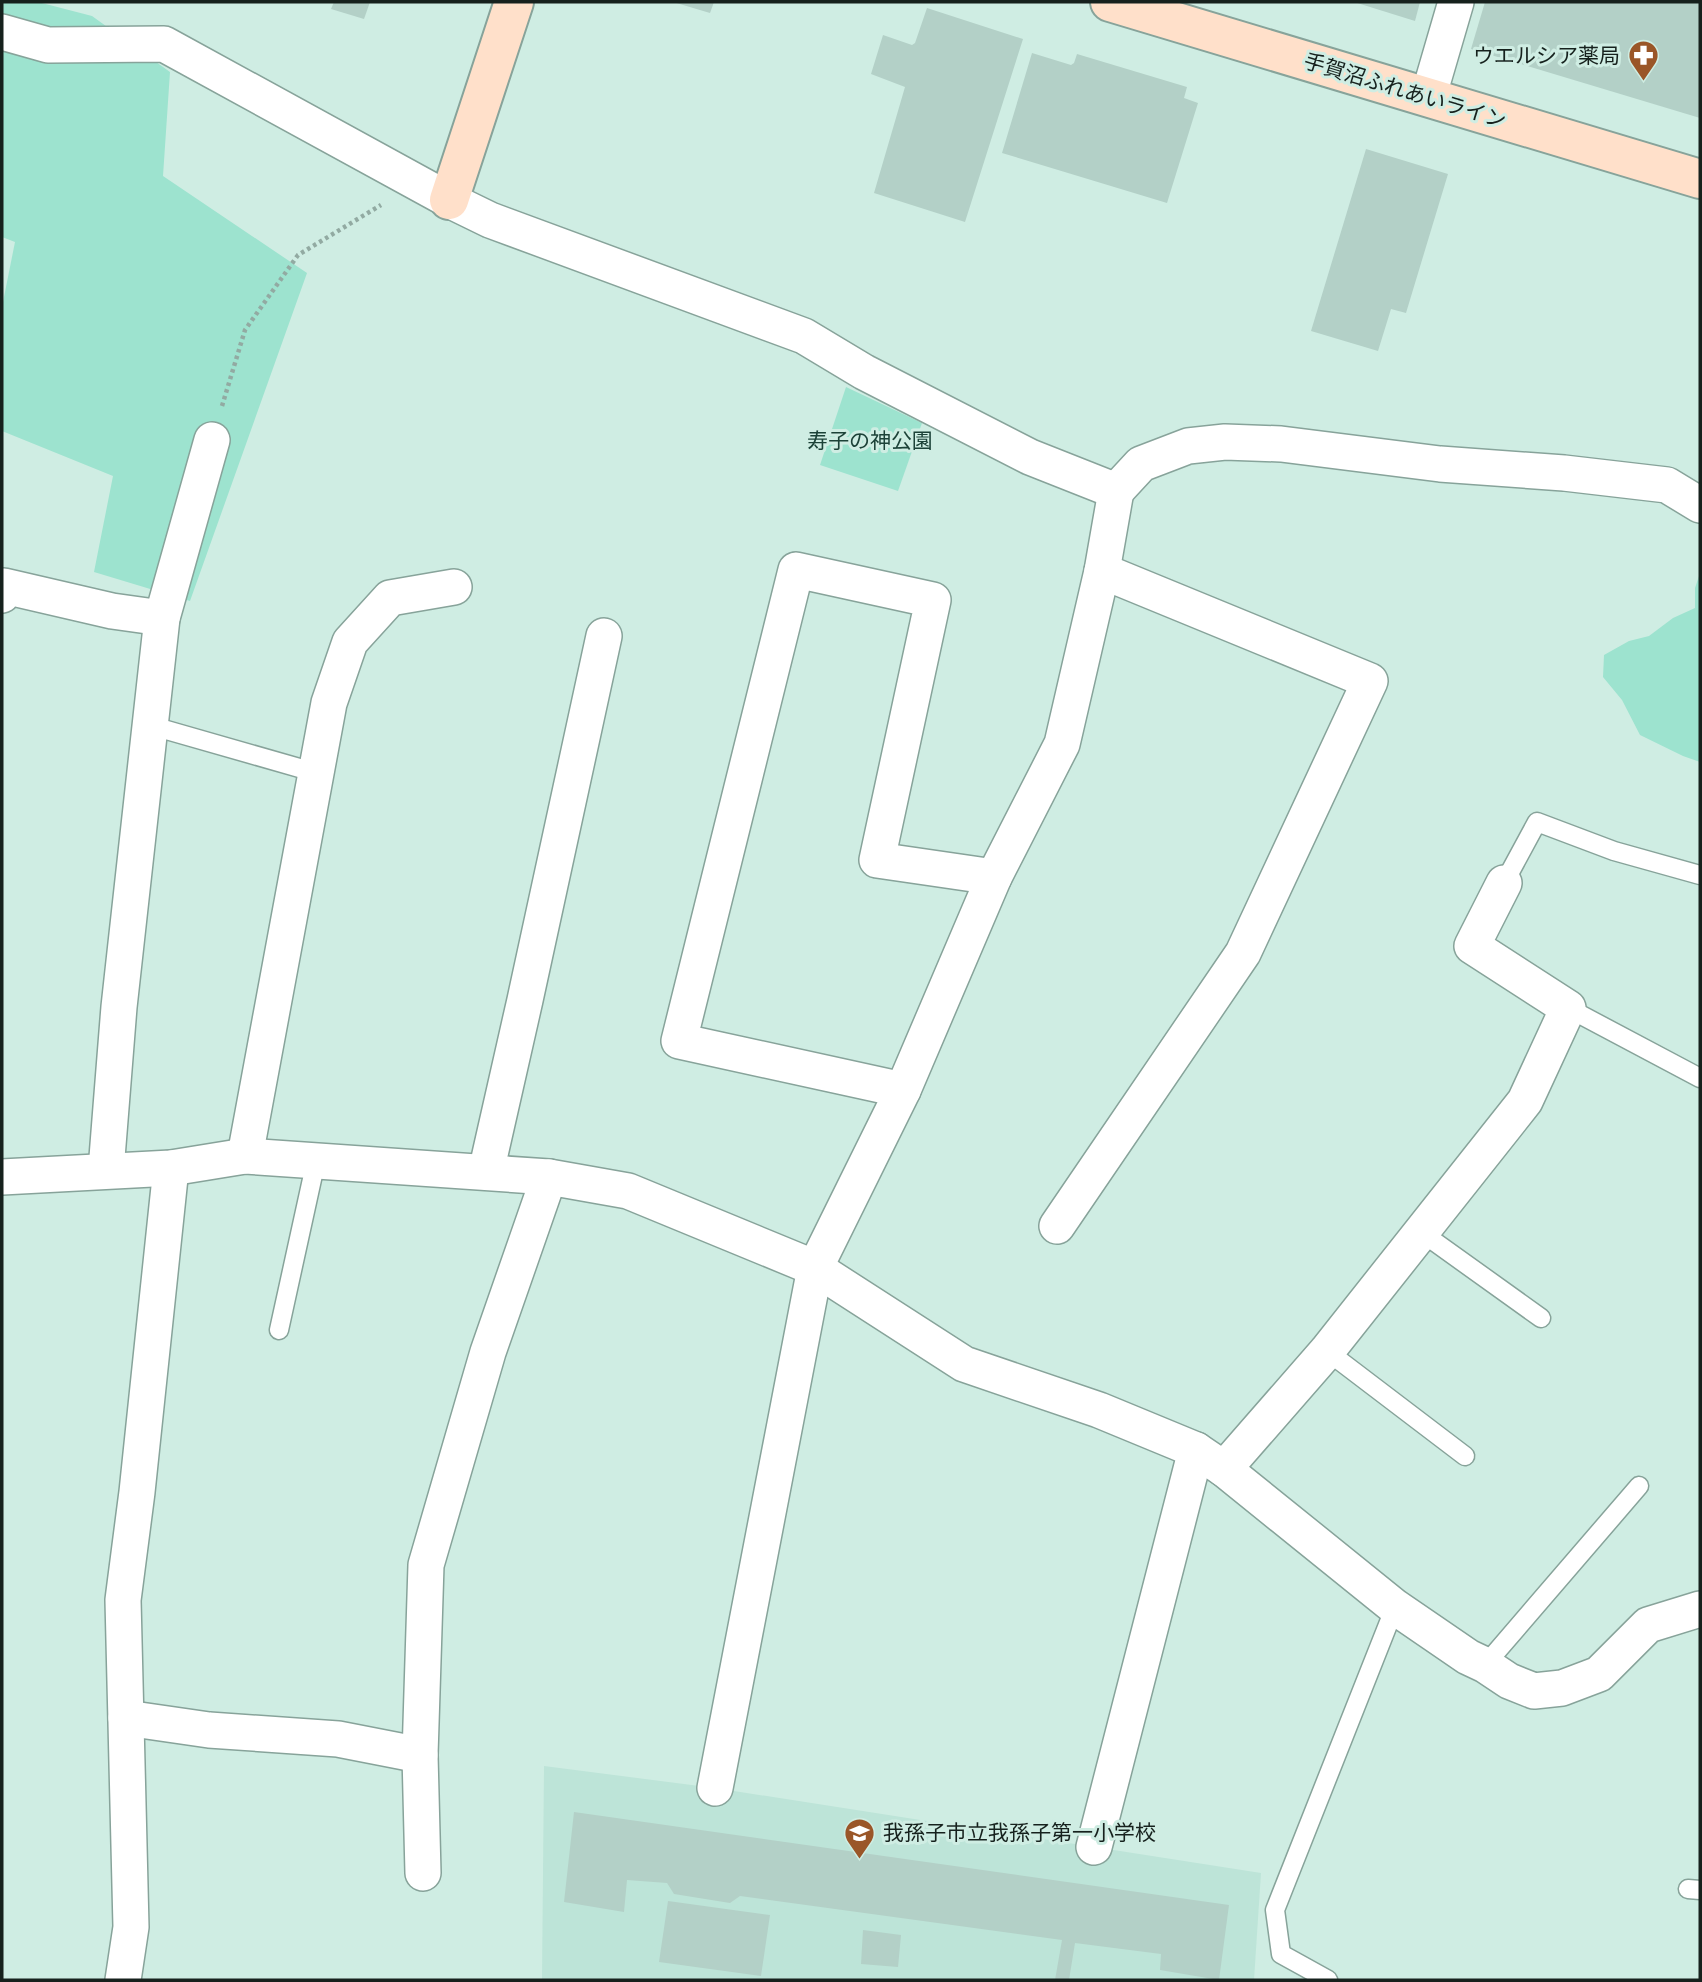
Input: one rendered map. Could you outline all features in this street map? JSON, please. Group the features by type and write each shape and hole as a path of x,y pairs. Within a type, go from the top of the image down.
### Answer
{"street":[{"path":"449,200 514,2"},
{"name":"手賀沼ふれあいライン","path":"1110,2 1700,179"},
{"path":"1428,98 1456,2"},
{"path":"2,32 47,45 164,44 490,220 804,336 864,372 1030,457 1116,491"},
{"path":"106,1170 119,1007 162,618 212,440"},
{"path":"715,1788 815,1268 903,1090 994,877 1062,744 1102,571 1116,491 1141,464 1188,446 1225,442 1281,444 1440,464 1564,473 1667,485 1700,505"},
{"path":"903,1090 679,1041 796,570 933,600 877,860 994,877"},
{"path":"1057,1226 1243,953 1370,681 1102,571"},
{"path":"2,595 4,586 112,611 162,618"},
{"path":"245,1156 328,703 350,642 390,598 454,587"},
{"path":"486,1172 604,636"},
{"path":"1224,1469 1327,1351 1525,1101 1569,1008 1472,946 1504,883"},
{"path":"2,1177 171,1168 245,1156 549,1177 628,1191 815,1268 964,1364 1099,1410 1196,1450 1224,1469 1395,1607 1468,1657 1509,1681 1535,1691 1562,1688 1599,1674 1648,1625 1700,1608"},
{"path":"122,1980 131,1927 123,1600 171,1168"},
{"path":"423,1873 419,1755 426,1565 488,1352 549,1177"},
{"path":"1094,1847 1196,1450"},
{"path":"126,1718 209,1730 338,1739 419,1755"}],"lane":[{"path":"149,726 317,773"},
{"path":"1504,883 1537,822 1614,851 1700,875"},
{"path":"1569,1008 1700,1078"},
{"path":"279,1330 316,1161"},
{"path":"1421,1233 1541,1318"},
{"path":"1327,1351 1465,1456"},
{"path":"1485,1665 1639,1486"},
{"path":"1328,1980 1281,1954 1275,1910 1395,1607"}],"path":[{"path":"212,440 245,330 298,255 388,201 409,178"}],"shaded area":[{"name":"我孫子市立我孫子第一小学校","path":"544,1766 715,1788 1261,1873 1254,1980 542,1980"}],"green space":[{"path":"2,2 38,2 92,16 170,72 163,176 307,273 190,601 94,572 113,476 2,431 2,307 15,242 2,237"},
{"name":"寿子の神公園","path":"846,387 922,423 898,491 820,465"},
{"path":"1700,573 1700,762 1640,735 1622,700 1603,677 1604,655 1629,641 1649,636 1673,618 1695,608 1695,588"}],"building":[{"path":"334,2 370,2 364,19 331,9"},
{"path":"673,2 714,2 710,13"},
{"path":"1354,2 1420,2 1415,21"},
{"name":"ウエルシア薬局","path":"1485,2 1700,2 1700,118 1471,49"},
{"path":"927,8 1023,39 965,222 874,193 905,87 871,74 883,35 912,45"},
{"path":"1032,53 1071,65 1077,54 1187,87 1184,98 1198,103 1167,203 1002,153"},
{"path":"1366,149 1448,174 1406,313 1391,309 1378,351 1311,331"},
{"path":"574,1812 1229,1905 1219,1980 1160,1970 1161,1954 1075,1943 1069,1980 1055,1980 1062,1940 740,1896 730,1903 674,1894 667,1883 627,1880 624,1912 564,1902"},
{"path":"668,1901 770,1915 761,1976 659,1962"},
{"path":"863,1930 901,1935 898,1967 861,1964"}],"place":[{"name":"ウエルシア薬局","path":"1643,83"},
{"name":"我孫子市立我孫子第一小学校","path":"860,1860"}]}
